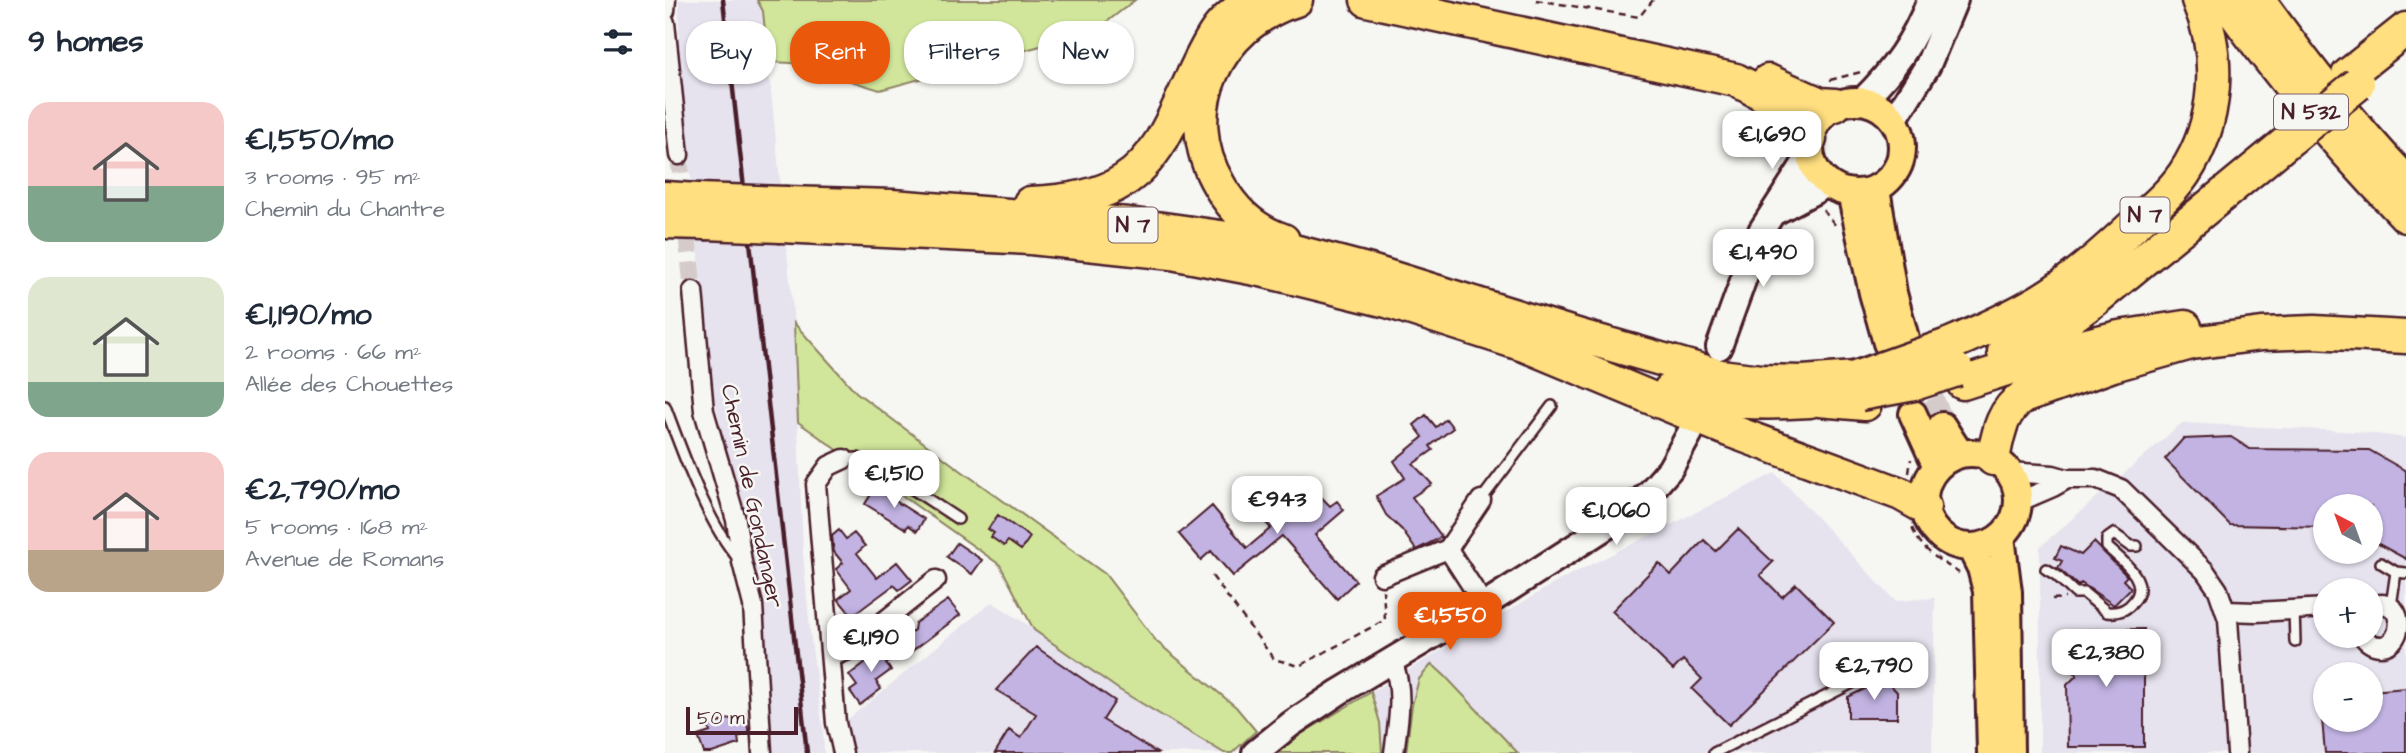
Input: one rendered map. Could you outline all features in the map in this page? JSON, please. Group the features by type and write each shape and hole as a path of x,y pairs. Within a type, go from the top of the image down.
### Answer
{"highway":[{"name":"N 7","path":"784,214 892,206 1048,202 1096,194 1124,181 1146,160 1166,132 1217,31 1235,12 1252,0"},
{"path":"1296,0 1267,11 1255,19 1232,39 1223,51 1209,80 1201,113 1200,128 1207,161 1226,198 1259,229 1274,237 1370,271"},
{"path":"1367,0 1736,80 1772,98 1791,114 1810,147"},
{"path":"1428,0 1698,57 1742,70 1820,104 1849,103"},
{"name":"N 7","path":"1955,364 1991,327 2042,299 2121,237 2184,175 2198,148 2213,97 2212,52 2204,14 2198,0"},
{"name":"N 532","path":"2225,0 2300,100 2406,216"},
{"name":"N 532","path":"2258,0 2286,40 2406,183"},
{"name":"N 7","path":"1955,364 2034,322 2074,297 2289,133 2353,80 2406,29"},
{"path":"2286,40 2406,160"},
{"name":"N 7","path":"2353,80 2406,45"},
{"name":"N 7","path":"665,198 702,212"},
{"name":"N 7","path":"892,206 1128,224 1263,243 1370,271 1720,376 1803,382 1860,392"},
{"name":"N 7","path":"665,222 702,212 784,214 1172,253 1261,270 1387,301 1558,358 1688,395 1764,404 1819,400 1860,392 1908,368 2066,350 2119,337 2213,322 2321,317 2391,327 2406,336"},
{"name":"N 7","path":"2001,465 2000,429 2008,410 2015,402 2113,365 2192,343 2262,334 2314,332 2406,336"},
{"path":"1558,358 1731,431 1912,501"}],"main road":[{"path":"1849,103 1886,111 1894,120 1902,138 1902,150 1862,185 1816,172 1810,147 1815,125 1823,114 1849,103"},
{"path":"1862,185 1873,293 1896,340"},
{"path":"1913,414 1949,461"},
{"path":"1942,426 1949,461"},
{"path":"1982,454 2001,465 2018,491 2014,521 2001,537 1987,545 1959,547 1939,536 1912,501 1949,461 1982,454"},
{"path":"2001,537 2008,592 2010,753"},
{"path":"1971,548 1981,568 1987,591 1991,753"}],"street":[{"path":"665,11 666,0"},
{"path":"1849,103 1905,51 1918,31 1930,0"},
{"path":"1894,120 1928,65 1955,0"},
{"path":"665,23 679,155"},
{"path":"1719,348 1761,231 1810,147"},
{"path":"1773,213 1804,196 1862,185"},
{"name":"Chemin de Gondanger","path":"693,291 704,411 736,520 742,562 753,605 762,753"},
{"path":"1255,753 1291,724 1626,514 1670,469 1690,433"},
{"path":"843,753 837,723 816,484 828,466 844,460"},
{"path":"2001,465 2067,479 2096,480 2121,489 2205,570 2218,590 2226,611 2237,753"},
{"path":"2018,502 2067,479"},
{"path":"1382,576 1448,549 1481,500"},
{"path":"1448,549 1484,605"},
{"path":"831,657 848,650 936,580"},
{"path":"2383,604 2391,606 2400,616 2402,623 2396,640 2383,646"},
{"path":"2226,611 2313,608"},
{"path":"1392,661 1399,688 1394,753"}],"lane":[{"path":"665,406 685,459 725,544 742,562"},
{"path":"1481,500 1552,406"},
{"path":"844,460 857,458 873,463 958,519"},
{"path":"2046,569 2075,593 2084,593 2107,612 2120,612 2133,603 2139,582 2135,574 2107,547 2107,539 2114,534 2131,546 2137,546"},
{"path":"2381,564 2401,572 2391,606"},
{"path":"2294,608 2295,642"},
{"path":"1714,753 1878,670"}],"path":[{"path":"1536,0 1639,17 1653,0"},
{"path":"1804,98 1812,89 1832,80 1860,73 1868,66"},
{"path":"1804,196 1827,213 1841,234"},
{"path":"1910,450 1907,488 1912,501 1919,544 1967,578"},
{"path":"1212,576 1274,659 1299,666 1385,620 1382,576"}],"shaded area":[{"path":"679,0 757,0 763,11 764,21 686,21 686,84 770,84 793,312 803,553 824,753 766,753 761,597 713,393 679,63"},
{"path":"2182,423 2360,432 2406,438 2406,753 2040,753 2040,547"},
{"path":"1775,473 1895,601 1935,598 1932,753 1382,753 1380,723 1371,692 1560,580"},
{"path":"992,602 1225,753 849,753 841,725"}],"green space":[{"path":"757,0 1135,0 1108,21 1038,21 1038,47 1024,50 1024,21 904,21 904,83 880,90 860,84 890,84 890,21 790,21 790,63 776,62 776,21 764,21 763,11"},
{"path":"794,323 856,392 1105,574 1157,642 1236,707 1256,731 1232,753 1224,753 1118,689 1034,630 1000,565 798,422"},
{"path":"1432,664 1518,753 1406,753 1412,705 1419,679"},
{"path":"1371,692 1380,723 1382,753 1275,753 1293,739"}],"building":[{"path":"1426,415 1436,427 1446,419 1453,428 1430,446 1433,450 1413,464 1432,484 1412,497 1442,537 1416,550 1402,530 1386,515 1376,496 1405,478 1394,461 1423,437 1414,425"},
{"path":"2231,437 2250,449 2369,450 2406,471 2406,559 2383,547 2383,494 2313,494 2313,527 2230,525 2165,459 2183,439"},
{"path":"1300,475 1330,506 1337,501 1344,510 1315,535 1356,581 1337,599 1282,536 1233,576 1211,551 1201,560 1179,534 1212,506 1247,548 1271,528 1260,517"},
{"path":"875,488 924,519 917,531 908,525 906,529 865,504"},
{"path":"998,515 1030,537 1021,550 1008,541 1004,546 991,537 994,533 988,529"},
{"path":"1738,529 1773,562 1760,575 1782,597 1796,584 1834,622 1729,725 1692,689 1702,679 1683,660 1673,670 1612,611 1659,563 1671,575 1704,540 1716,551"},
{"path":"839,530 846,539 854,533 865,546 857,553 877,578 897,562 912,580 899,590 894,585 852,616 838,599 851,589 836,569 843,563 834,552 832,536"},
{"path":"2094,542 2127,576 2123,580 2131,588 2114,605 2081,583 2078,586 2058,568 2062,561 2055,558 2061,546 2081,555"},
{"path":"957,543 982,560 972,574 947,557"},
{"path":"948,600 960,615 912,651 903,639 914,630 915,623"},
{"path":"2144,629 2144,747 2068,747 2067,685 2077,675 2067,664 2067,642 2076,630"},
{"path":"883,642 895,658 886,664 891,670 876,681 881,689 860,705 850,691 857,686 849,675 875,655 872,651"},
{"path":"1036,647 1115,701 1103,720 1157,753 995,753 1009,730 1021,738 1036,714 996,690"},
{"path":"1885,679 1897,692 1897,718 1848,718 1848,697"},
{"path":"2406,688 2406,753 2325,753 2323,732 2383,732 2383,690"},
{"path":"745,714 749,733 738,737 739,744 704,753 698,736 710,732 708,726"}],"tunnel":[{"path":"679,155 693,291"},
{"path":"1916,363 1942,426"}],"railway":[{"path":"723,0 807,753"}]}
